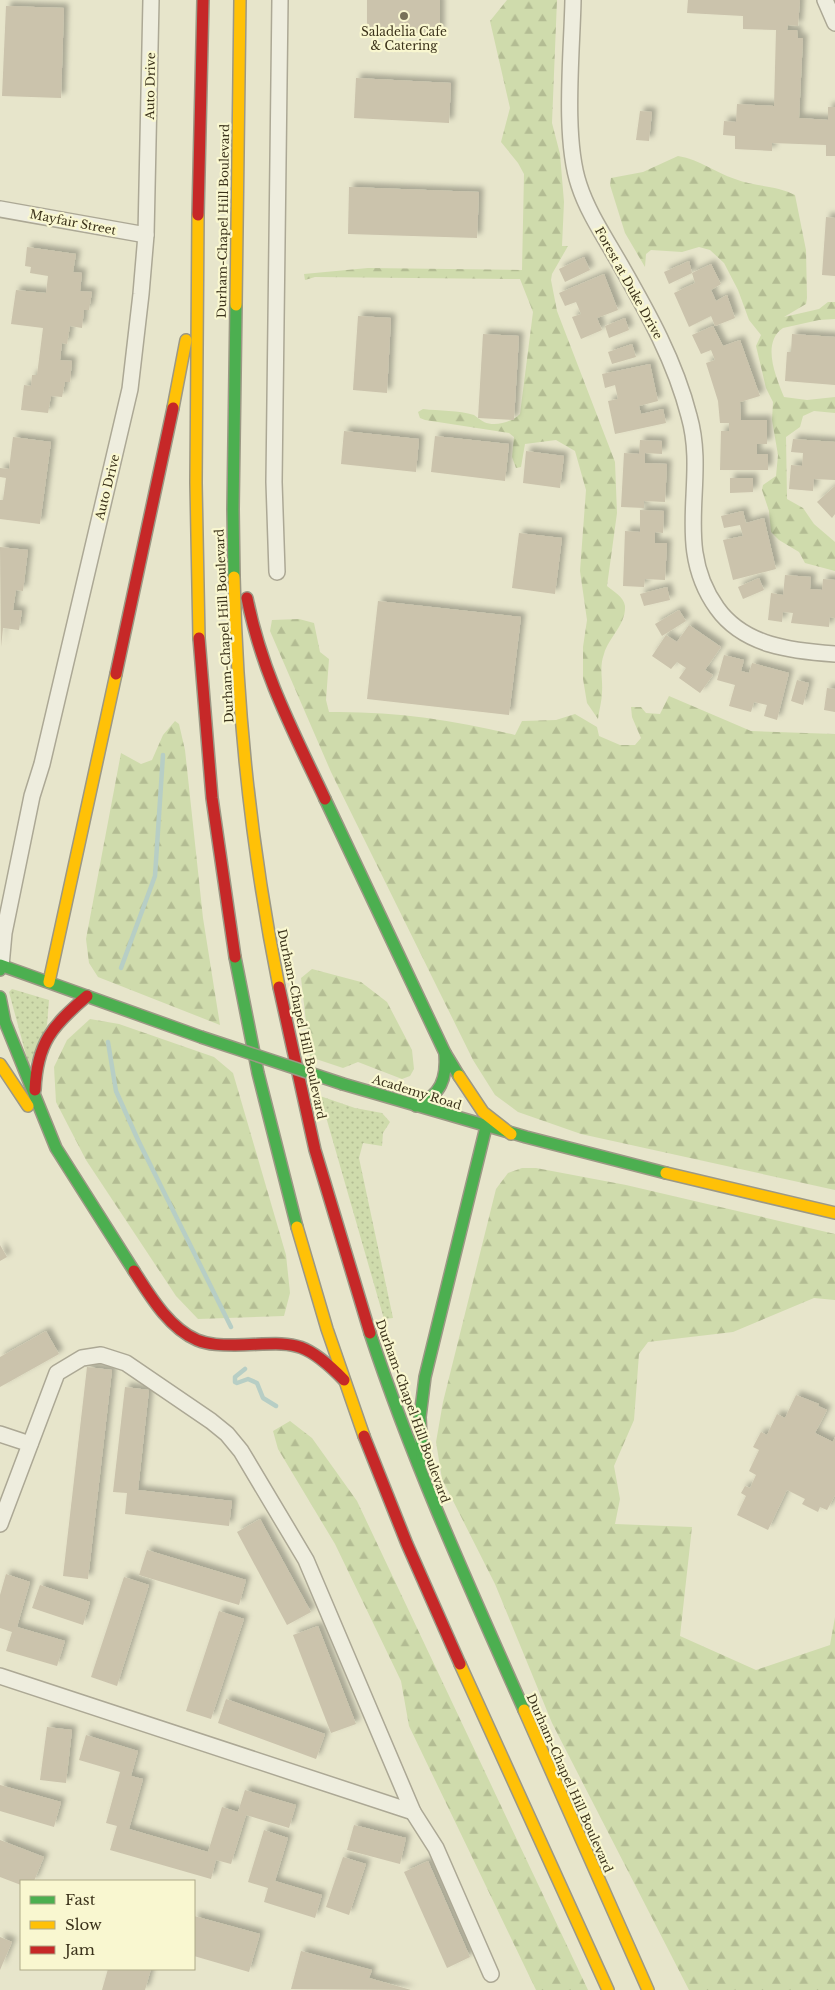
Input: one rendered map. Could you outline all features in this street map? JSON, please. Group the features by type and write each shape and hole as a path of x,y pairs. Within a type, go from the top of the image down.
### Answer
{"main road":[{"name":"Durham-Chapel Hill Boulevard","path":"203,0 197,280 196,553 199,636 208,756 224,880 258,1071 282,1172 310,1270 346,1382 381,1477 421,1574 608,1990"},
{"name":"Durham-Chapel Hill Boulevard","path":"240,0 233,509 241,709 252,815 275,966 315,1150 352,1277 391,1397 424,1484 648,1990"},
{"path":"49,982 86,806 168,442 197,280"},
{"path":"233,509 255,637 271,684 446,1053 471,1097 483,1112 511,1134"},
{"path":"0,965 0,970"},
{"name":"Academy Road","path":"0,965 201,1037 343,1084 486,1127 595,1156 835,1213"},
{"path":"35,1096 40,1048 53,1026 87,996"},
{"path":"0,997 5,1022 56,1148"},
{"path":"416,1106 430,1101 442,1088 446,1077 446,1053"},
{"path":"0,1064 150,1296 182,1331 193,1339 229,1346 280,1342 296,1344 315,1353 346,1382"},
{"path":"424,1484 420,1417 425,1377 486,1127"}],"street":[{"name":"Auto Drive","path":"0,965 4,933 32,796 42,764 130,389 146,236 151,0"},
{"path":"276,572 274,482 280,0"},
{"name":"Forest at Duke Drive","path":"573,0 571,102 575,172 591,212 653,323 676,374 690,417 694,466 692,536 695,561 703,586 728,620 749,636 772,646 835,654"},
{"path":"825,0 835,22"},
{"name":"Mayfair Street","path":"0,209 146,236"},
{"path":"0,1524 57,1373 82,1358 102,1355 126,1363 227,1434 259,1480 306,1560 413,1812 436,1848 491,1974"},
{"path":"0,1434 30,1444"},
{"path":"0,1676 413,1812"}],"green space":[{"path":"507,0 557,0 552,123 560,154 564,202 562,246 568,246 552,274 551,280 557,311 615,462 617,513 607,586 620,597 625,606 623,619 606,648 603,659 601,668 602,695 598,719 587,703 583,679 583,647 587,620 580,571 586,490 575,451 556,440 525,444 521,467 516,468 512,457 514,437 509,433 425,420 420,418 418,412 423,409 462,412 474,415 484,422 493,424 508,421 520,414 533,312 520,279 315,277 305,280 304,274 368,268 522,270 524,174 518,163 501,142 510,108 490,21"},
{"path":"678,156 694,160 743,182 780,189 795,195 806,250 807,298 806,304 784,317 819,309 828,302 835,302 835,319 819,320 783,328 776,334 773,342 772,361 784,397 807,400 835,397 835,413 814,411 803,416 800,427 786,437 787,499 803,508 814,524 835,542 835,571 805,563 799,552 779,540 771,532 769,511 762,490 763,485 776,476 778,455 772,420 773,402 766,388 756,346 761,335 749,320 738,290 724,263 710,250 699,247 682,252 651,250 646,254 645,267 625,233 610,185 611,178 643,172"},
{"path":"299,619 314,623 320,652 329,659 326,700 329,712 400,715 469,725 515,735 522,721 556,720 575,714 597,727 599,736 620,745 635,745 641,738 632,717 631,707 641,707 646,713 660,714 669,696 751,731 835,734 835,1190 581,1134 518,1112 495,1095 473,1060 331,772 270,631 272,620"},
{"path":"175,721 179,724 185,750 203,918 220,1025 98,977 89,963 86,939 121,753 141,764 152,760 163,735"},
{"path":"312,969 361,982 387,1002 412,1050 414,1069 410,1076 402,1079 358,1062 343,1068 310,1057 301,978"},
{"path":"12,989 49,1000 47,1025 29,1066 9,992"},
{"path":"90,1019 119,1024 214,1057 233,1073 286,1255 290,1293 284,1316 198,1319 176,1296 86,1160 56,1102 54,1067 67,1040"},
{"path":"320,1096 355,1108 382,1113 390,1122 383,1133 382,1146 363,1143 359,1158 393,1318 384,1319"},
{"path":"522,1168 536,1168 626,1185 835,1234 835,1300 814,1298 733,1332 648,1342 639,1354 634,1420 614,1466 620,1499 615,1524 692,1527 680,1636 756,1670 830,1645 835,1617 835,1990 689,1990 552,1723 495,1584 442,1479 436,1442 443,1402 496,1189 508,1173"},
{"path":"290,1421 312,1438 357,1501 588,1990 536,1990 409,1726 401,1681 335,1544 278,1449 273,1431"}],"building":[{"name":"Saladelia Cafe & Catering","path":"367,0 440,0 440,33 367,32"},
{"path":"688,0 800,0 798,26 788,25 787,30 797,30 798,38 803,38 799,118 828,120 828,107 835,107 835,156 826,156 826,145 772,143 772,151 735,149 735,136 723,135 724,121 736,122 737,104 774,106 776,30 743,29 743,16 687,13"},
{"path":"6,6 64,8 61,98 2,96"},
{"path":"356,78 451,83 449,123 354,118"},
{"path":"640,111 652,112 649,141 636,140"},
{"path":"349,187 479,192 477,238 348,234"},
{"path":"826,217 835,218 835,276 822,275"},
{"path":"27,247 76,254 73,272 82,273 80,291 92,292 89,310 84,310 82,328 70,326 67,344 62,343 60,360 72,361 70,382 65,382 62,397 51,396 48,413 21,410 24,385 31,386 32,375 37,375 43,328 11,324 16,290 46,293 48,276 30,273 31,267 25,266"},
{"path":"584,257 590,270 565,282 559,269"},
{"path":"689,261 692,273 669,284 664,272"},
{"path":"711,264 721,284 711,290 716,301 727,295 735,318 715,326 711,316 689,327 674,293 695,283 692,273"},
{"path":"604,274 618,310 597,318 602,330 581,339 572,317 581,314 576,302 565,306 559,293"},
{"path":"358,316 391,318 387,393 353,390"},
{"path":"625,318 629,330 609,338 605,326"},
{"path":"713,326 723,346 740,340 760,396 740,402 741,420 767,420 767,444 757,444 757,454 768,454 768,470 720,470 721,431 729,431 729,423 720,423 718,401 706,363 715,360 711,350 701,354 692,335"},
{"path":"483,334 519,336 514,420 478,418"},
{"path":"792,334 835,337 835,385 785,381 787,352 791,352"},
{"path":"632,344 636,357 612,364 608,352"},
{"path":"650,364 658,401 639,406 641,414 663,409 666,423 615,434 608,401 618,399 615,385 605,388 602,374"},
{"path":"344,431 419,439 416,472 341,464"},
{"path":"435,436 509,444 505,481 431,472"},
{"path":"13,437 51,442 40,524 0,519 0,500 3,500 6,478 0,477 0,468 9,469"},
{"path":"793,439 835,442 835,480 814,479 813,491 789,489 791,465 802,466 803,453 791,452"},
{"path":"640,440 662,441 662,454 645,453 645,463 667,464 665,502 644,501 644,508 621,507 624,453 639,454"},
{"path":"526,451 564,456 560,488 523,483"},
{"path":"730,478 753,478 753,492 730,493"},
{"path":"835,486 835,514 832,518 817,502"},
{"path":"640,510 664,511 663,533 655,532 655,543 667,543 665,580 645,579 644,587 623,586 625,531 640,532"},
{"path":"743,511 746,523 764,518 776,569 733,580 723,540 743,536 740,525 724,528 721,516"},
{"path":"519,533 562,538 555,594 512,588"},
{"path":"0,547 28,550 23,591 16,590 13,610 22,611 19,630 3,628 1,647"},
{"path":"785,575 811,577 810,589 822,590 823,579 835,580 835,618 830,617 829,627 791,623 793,613 783,612 782,622 768,620 771,593 783,595"},
{"path":"759,578 764,590 743,599 738,587"},
{"path":"667,587 670,600 644,606 640,594"},
{"path":"378,601 521,617 509,715 367,699"},
{"path":"679,610 686,621 662,636 655,624"},
{"path":"689,625 721,647 705,670 713,675 700,693 679,678 686,668 677,662 671,669 652,656 666,635 677,642"},
{"path":"724,655 744,660 741,671 749,673 752,663 789,673 777,720 764,716 767,705 754,702 751,712 729,706 735,685 717,680"},
{"path":"797,680 809,683 803,705 791,701"},
{"path":"827,688 835,689 835,712 824,710"},
{"path":"0,1245 7,1257 0,1261"},
{"path":"46,1331 59,1354 0,1387 0,1357"},
{"path":"87,1367 112,1370 88,1579 63,1576"},
{"path":"125,1387 149,1390 138,1490 232,1501 229,1526 125,1514 127,1493 113,1492"},
{"path":"796,1395 819,1404 818,1406 827,1410 815,1433 833,1442 835,1437 835,1495 827,1510 820,1507 818,1512 802,1504 805,1499 787,1490 768,1530 737,1515 746,1496 741,1493 745,1486 750,1488 756,1475 749,1471 759,1450 753,1447 761,1432 767,1435 777,1414 785,1418"},
{"path":"260,1519 311,1612 287,1625 237,1532"},
{"path":"147,1550 246,1580 239,1605 139,1575"},
{"path":"6,1574 30,1582 17,1627 65,1641 57,1666 6,1651 12,1632 0,1628 0,1595"},
{"path":"124,1577 149,1585 117,1686 91,1677"},
{"path":"40,1585 90,1602 83,1625 32,1608"},
{"path":"219,1611 244,1619 211,1719 186,1711"},
{"path":"318,1626 356,1724 331,1733 293,1635"},
{"path":"226,1699 325,1734 316,1759 218,1723"},
{"path":"47,1727 72,1730 66,1783 40,1780"},
{"path":"86,1735 138,1751 131,1776 143,1779 129,1829 208,1852 222,1807 238,1812 245,1790 296,1805 289,1828 246,1815 231,1864 216,1860 211,1879 110,1850 117,1826 106,1823 120,1772 79,1760"},
{"path":"0,1785 61,1802 54,1827 0,1811"},
{"path":"354,1825 406,1838 400,1864 347,1850"},
{"path":"264,1830 288,1838 275,1881 322,1895 315,1918 264,1902 268,1888 248,1882"},
{"path":"0,1840 44,1857 34,1880 20,1880 20,1885 0,1877"},
{"path":"343,1857 366,1864 349,1915 326,1907"},
{"path":"428,1861 470,1957 447,1968 404,1872"},
{"path":"195,1916 260,1934 249,1972 195,1956"},
{"path":"0,1937 12,1942 0,1970"},
{"path":"301,1951 372,1970 369,1978 411,1990 291,1989"},
{"path":"108,1970 151,1970 145,1990 102,1990"}],"waterway":[{"path":"121,968 155,876 163,755"},
{"path":"108,1042 116,1091 138,1140 231,1327"},
{"path":"245,1369 235,1377 235,1382 248,1379 257,1383 263,1398 276,1406"}],"traffic: fast":[{"path":"234,577 236,305"},
{"path":"325,799 445,1053 459,1076"},
{"path":"235,957 258,1073 297,1227"},
{"path":"0,965 201,1037"},
{"path":"0,970 1,966"},
{"path":"0,997 5,1022 56,1148 134,1271"},
{"path":"201,1037 343,1084"},
{"path":"416,1106 431,1097 441,1085 445,1071 445,1053"},
{"path":"343,1084 526,1137 666,1173"},
{"path":"422,1460 420,1417 425,1377 486,1127"},
{"path":"370,1333 423,1476 524,1710"}],"traffic: slow":[{"path":"236,305 240,0"},
{"path":"198,215 196,483 199,638"},
{"path":"173,408 186,340"},
{"path":"234,577 242,732 261,886 279,987"},
{"path":"49,982 116,674"},
{"path":"0,1064 28,1106"},
{"path":"459,1076 483,1112 511,1134"},
{"path":"666,1173 835,1213"},
{"path":"297,1227 327,1329 364,1436"},
{"path":"460,1664 608,1990"},
{"path":"524,1710 648,1990"}],"traffic: jam":[{"path":"198,215 203,0"},
{"path":"116,674 173,408"},
{"path":"247,598 253,625 270,677 325,799"},
{"path":"199,638 212,798 235,957"},
{"path":"279,987 315,1150 370,1333"},
{"path":"35,1090 39,1060 49,1037 64,1017 87,996"},
{"path":"134,1271 161,1310 187,1335 206,1343 220,1345 283,1344 306,1349 317,1356 344,1380"},
{"path":"364,1436 407,1544 460,1664"}],"place":[{"name":"Saladelia Cafe & Catering","path":"404,16"}]}
